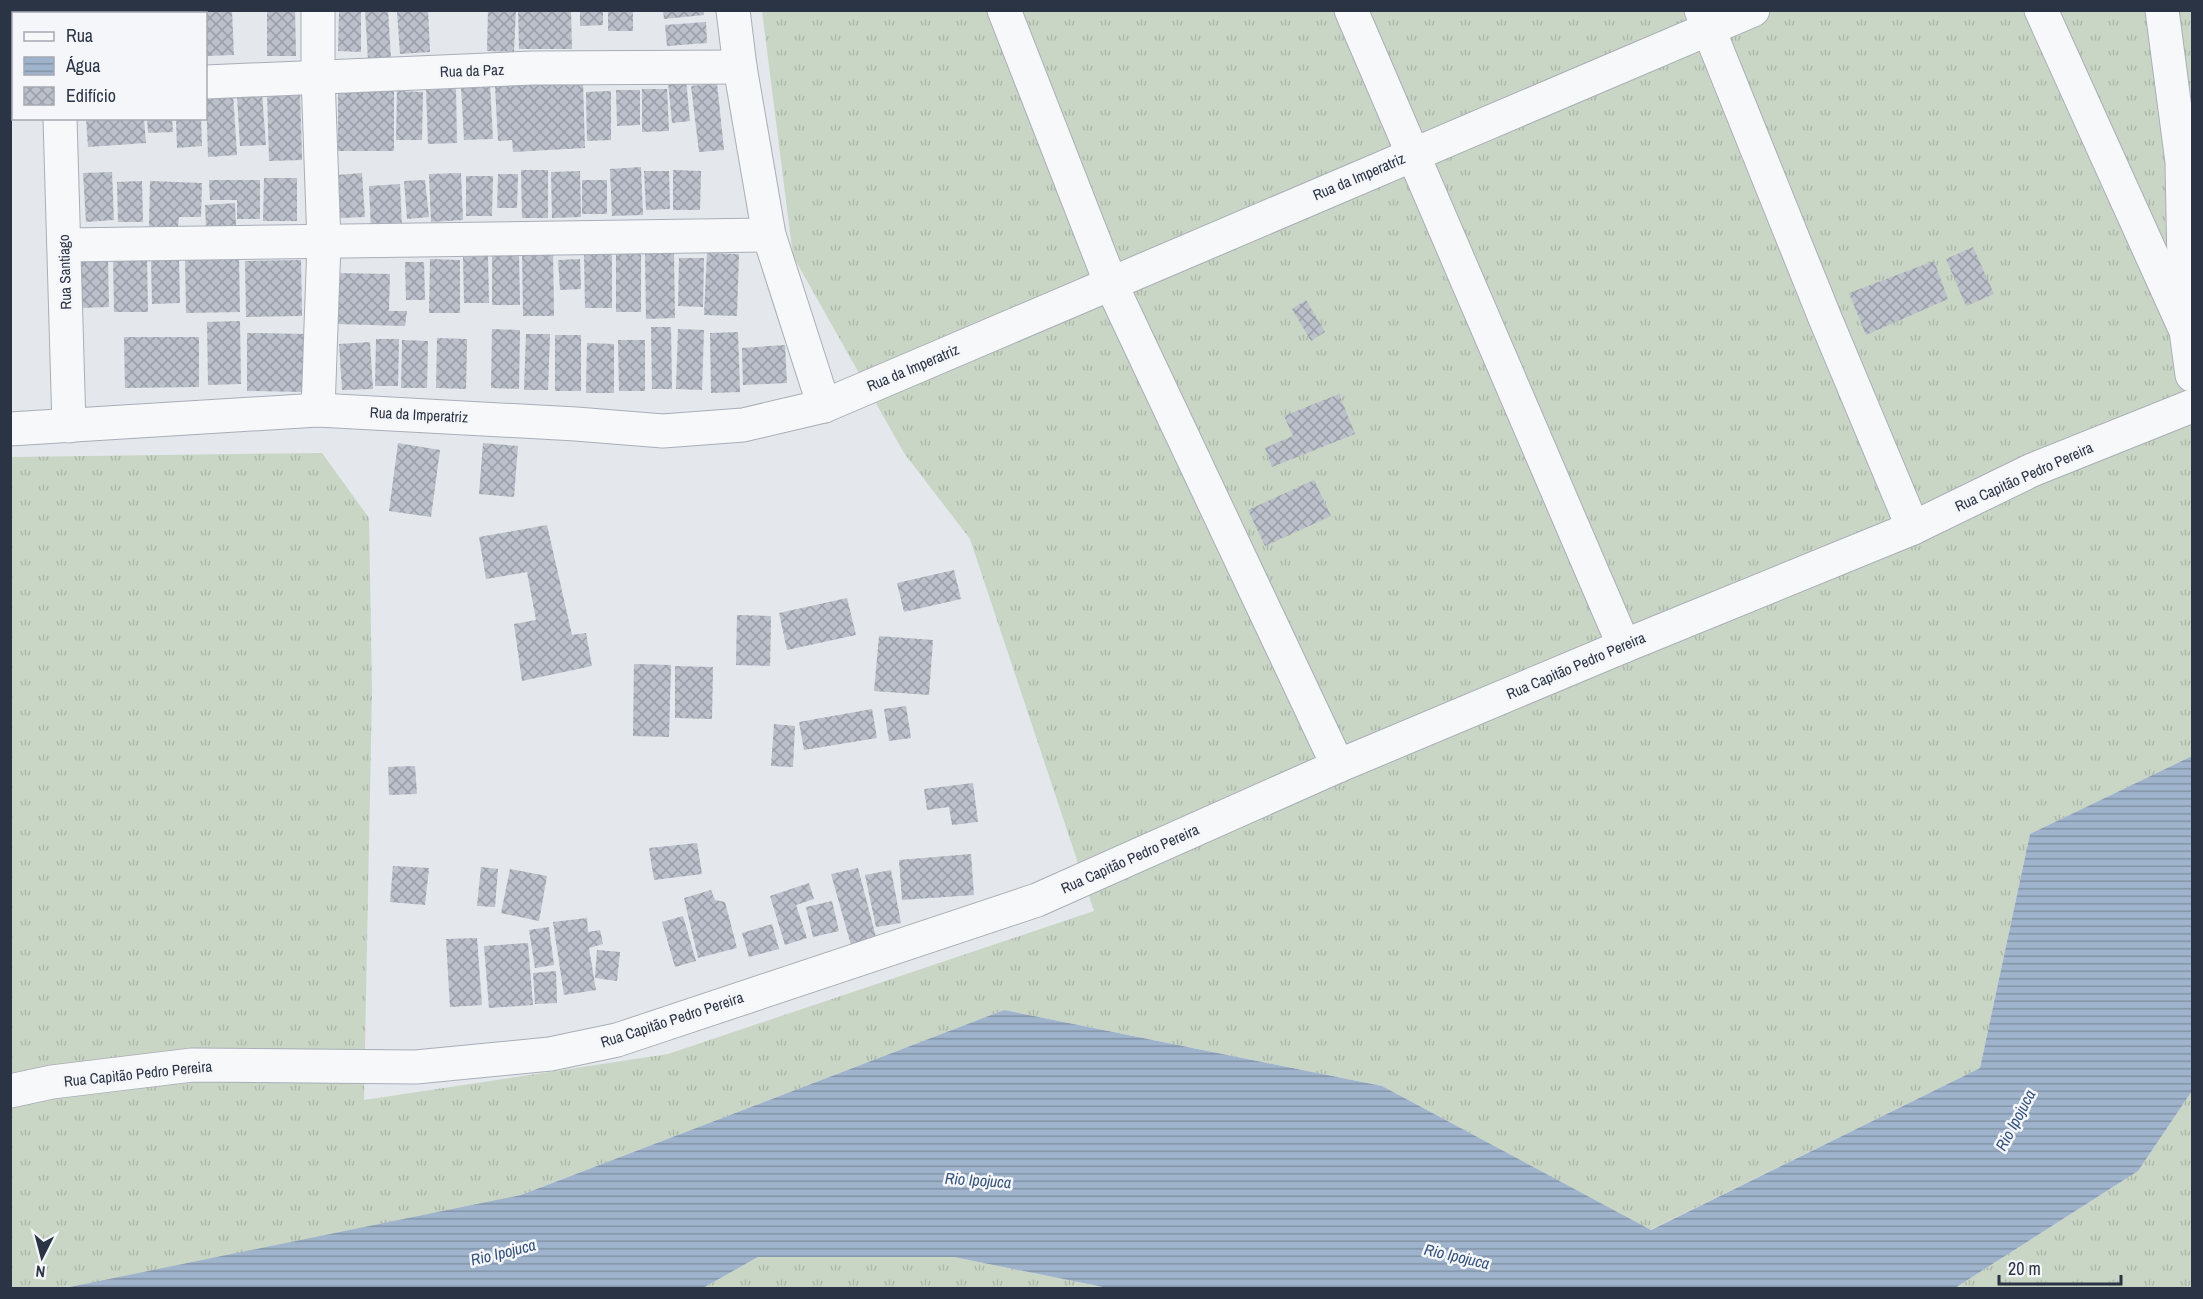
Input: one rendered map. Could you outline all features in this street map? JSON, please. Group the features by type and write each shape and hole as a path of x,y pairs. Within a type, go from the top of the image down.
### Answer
{"street":[{"path":"318,10 324,243 318,410"},
{"path":"733,10 740,67 769,235 824,406"},
{"path":"1004,10 1111,284 1338,766"},
{"path":"1351,10 1624,646"},
{"name":"Rua da Imperatriz","path":"10,429 318,410 576,423 663,431 743,425 824,406 1412,155 1705,20 1753,10"},
{"path":"2041,10 2186,332"},
{"path":"2162,10 2181,162 2186,332 2193,375"},
{"path":"1705,20 1825,318 1913,528"},
{"name":"Rua da Paz","path":"207,82 533,68 740,67"},
{"name":"Rua Santiago","path":"60,120 69,426"},
{"path":"64,245 769,235"},
{"name":"Rua Capitão Pedro Pereira","path":"10,1091 52,1082 192,1065 416,1067 550,1054 617,1040 1037,900 1338,766 1913,528 2032,470 2193,406"}],"green space":[{"path":"762,11 2192,11 2192,756 2030,834 1980,1068 1650,1230 1382,1086 1004,1010 521,1195 155,1288 11,1288 10,457 322,453 369,518 372,690 364,1100 668,1054 1094,911 970,539 904,453 793,256"},
{"path":"2192,1091 2192,1288 1955,1288 2138,1171"},
{"path":"758,1257 954,1257 1108,1288 703,1288"}],"water":[{"name":"Rio Ipojuca","path":"2192,756 2192,1091 2138,1171 1955,1288 1108,1288 954,1257 758,1257 703,1288 65,1288 521,1195 1004,1010 1382,1086 1651,1230 1980,1068 2030,834"}],"building":[{"path":"267,10 295,10 296,56 267,56"},
{"path":"339,10 361,10 361,52 338,51"},
{"path":"365,10 388,10 391,59 368,60"},
{"path":"428,10 430,52 400,54 397,12"},
{"path":"488,10 516,10 514,52 487,51"},
{"path":"518,10 571,10 572,49 519,49"},
{"path":"580,10 603,10 603,25 580,26"},
{"path":"608,10 633,10 633,31 608,31"},
{"path":"663,10 704,10 704,15 664,19"},
{"path":"232,11 234,55 207,56 206,12"},
{"path":"706,22 707,43 667,46 665,25"},
{"path":"686,80 690,121 672,123 668,82"},
{"path":"583,83 585,148 513,152 512,140 498,141 495,86"},
{"path":"717,83 724,150 699,152 691,86"},
{"path":"490,84 493,139 464,140 461,86"},
{"path":"338,86 394,87 394,151 338,151"},
{"path":"426,89 456,89 457,143 428,144"},
{"path":"642,89 667,89 669,131 642,132"},
{"path":"300,90 302,160 269,161 267,91"},
{"path":"616,90 640,90 640,125 617,126"},
{"path":"397,91 423,92 422,140 396,140"},
{"path":"611,91 611,140 587,141 586,92"},
{"path":"233,93 237,155 208,157 207,94"},
{"path":"262,94 266,145 240,146 237,96"},
{"path":"86,120 144,120 146,143 88,147"},
{"path":"147,120 172,120 173,132 148,133"},
{"path":"176,120 201,120 202,146 177,148"},
{"path":"641,167 643,215 612,216 610,169"},
{"path":"521,170 548,170 548,218 522,218"},
{"path":"673,170 701,171 700,210 673,210"},
{"path":"580,171 581,217 552,218 551,172"},
{"path":"644,171 669,171 670,209 646,210"},
{"path":"112,172 114,220 86,222 83,173"},
{"path":"362,173 365,217 340,218 337,175"},
{"path":"461,173 463,220 431,222 429,174"},
{"path":"498,174 518,174 517,208 497,208"},
{"path":"466,176 493,176 492,216 466,216"},
{"path":"264,178 297,178 297,221 263,221"},
{"path":"209,180 260,180 260,219 237,219 237,200 210,200"},
{"path":"425,180 429,217 407,219 404,181"},
{"path":"582,180 607,180 607,214 582,214"},
{"path":"142,181 143,222 118,222 117,182"},
{"path":"150,181 202,183 201,217 179,217 178,227 149,226"},
{"path":"400,184 402,228 371,229 369,186"},
{"path":"235,203 236,226 206,227 205,205"},
{"path":"1973,247 1994,294 1966,306 1946,259"},
{"path":"522,251 553,251 554,316 523,316"},
{"path":"645,252 674,252 675,318 646,319"},
{"path":"584,253 612,253 612,308 585,308"},
{"path":"707,253 739,254 737,316 704,315"},
{"path":"616,254 641,254 641,312 616,312"},
{"path":"519,255 520,305 492,305 492,256"},
{"path":"488,256 489,303 464,303 463,257"},
{"path":"239,257 240,312 186,313 185,258"},
{"path":"679,258 704,258 703,307 678,306"},
{"path":"113,259 147,259 148,312 114,312"},
{"path":"179,259 180,303 152,304 151,260"},
{"path":"430,259 460,260 460,313 429,313"},
{"path":"580,259 581,289 560,290 558,260"},
{"path":"301,260 302,316 246,317 245,261"},
{"path":"108,261 109,307 79,308 77,262"},
{"path":"1934,261 1948,299 1866,335 1849,293"},
{"path":"405,262 424,262 425,300 406,300"},
{"path":"337,273 390,274 389,311 407,311 405,326 336,324"},
{"path":"1306,300 1325,332 1311,341 1292,309"},
{"path":"240,321 241,384 208,385 207,322"},
{"path":"651,327 671,327 672,389 652,389"},
{"path":"492,329 520,330 519,389 491,388"},
{"path":"678,329 704,330 702,390 676,389"},
{"path":"738,332 740,392 711,393 710,333"},
{"path":"247,333 305,334 305,392 247,391"},
{"path":"526,334 550,334 548,390 524,390"},
{"path":"555,335 581,335 581,391 555,391"},
{"path":"124,337 199,337 199,387 125,388"},
{"path":"437,338 467,339 466,389 436,388"},
{"path":"376,339 399,339 398,386 375,386"},
{"path":"402,340 428,341 427,388 401,388"},
{"path":"618,340 645,340 645,391 619,391"},
{"path":"370,342 373,389 342,390 339,344"},
{"path":"587,343 614,344 614,393 586,393"},
{"path":"785,345 787,383 743,385 742,348"},
{"path":"1339,394 1355,434 1272,467 1265,448 1293,436 1284,416"},
{"path":"398,443 440,450 431,517 389,511"},
{"path":"483,443 518,446 514,497 479,494"},
{"path":"1314,480 1331,516 1265,546 1248,510"},
{"path":"547,525 572,635 586,633 592,666 522,681 514,624 536,620 527,572 486,579 479,537"},
{"path":"954,570 961,599 904,612 897,583"},
{"path":"847,598 856,635 787,650 779,613"},
{"path":"737,615 771,616 770,666 736,665"},
{"path":"879,636 933,640 929,695 874,691"},
{"path":"634,664 671,665 669,737 633,736"},
{"path":"675,666 713,667 712,719 675,718"},
{"path":"906,706 911,738 889,741 884,709"},
{"path":"872,709 877,738 804,750 799,722"},
{"path":"774,724 795,726 793,767 771,766"},
{"path":"415,766 417,794 389,795 388,767"},
{"path":"973,783 978,822 952,825 949,807 927,810 924,789"},
{"path":"697,843 702,874 654,880 649,848"},
{"path":"971,854 974,895 902,900 899,860"},
{"path":"393,866 429,868 425,905 390,902"},
{"path":"481,867 498,869 495,907 477,906"},
{"path":"858,868 876,937 851,945 831,874"},
{"path":"510,869 547,876 539,921 501,913"},
{"path":"891,870 901,923 876,927 865,875"},
{"path":"809,883 814,899 796,905 807,938 785,945 770,896"},
{"path":"711,890 715,900 725,902 737,948 698,958 684,898"},
{"path":"832,901 839,931 813,937 806,907"},
{"path":"683,916 696,961 675,967 662,922"},
{"path":"587,918 588,932 600,930 603,944 589,948 596,990 564,995 553,922"},
{"path":"772,924 779,949 749,957 742,933"},
{"path":"549,927 554,965 535,968 529,930"},
{"path":"477,938 482,1005 450,1007 446,939"},
{"path":"528,943 533,1005 489,1008 484,946"},
{"path":"597,950 620,952 617,981 595,978"},
{"path":"556,971 557,1003 535,1004 533,973"}]}
